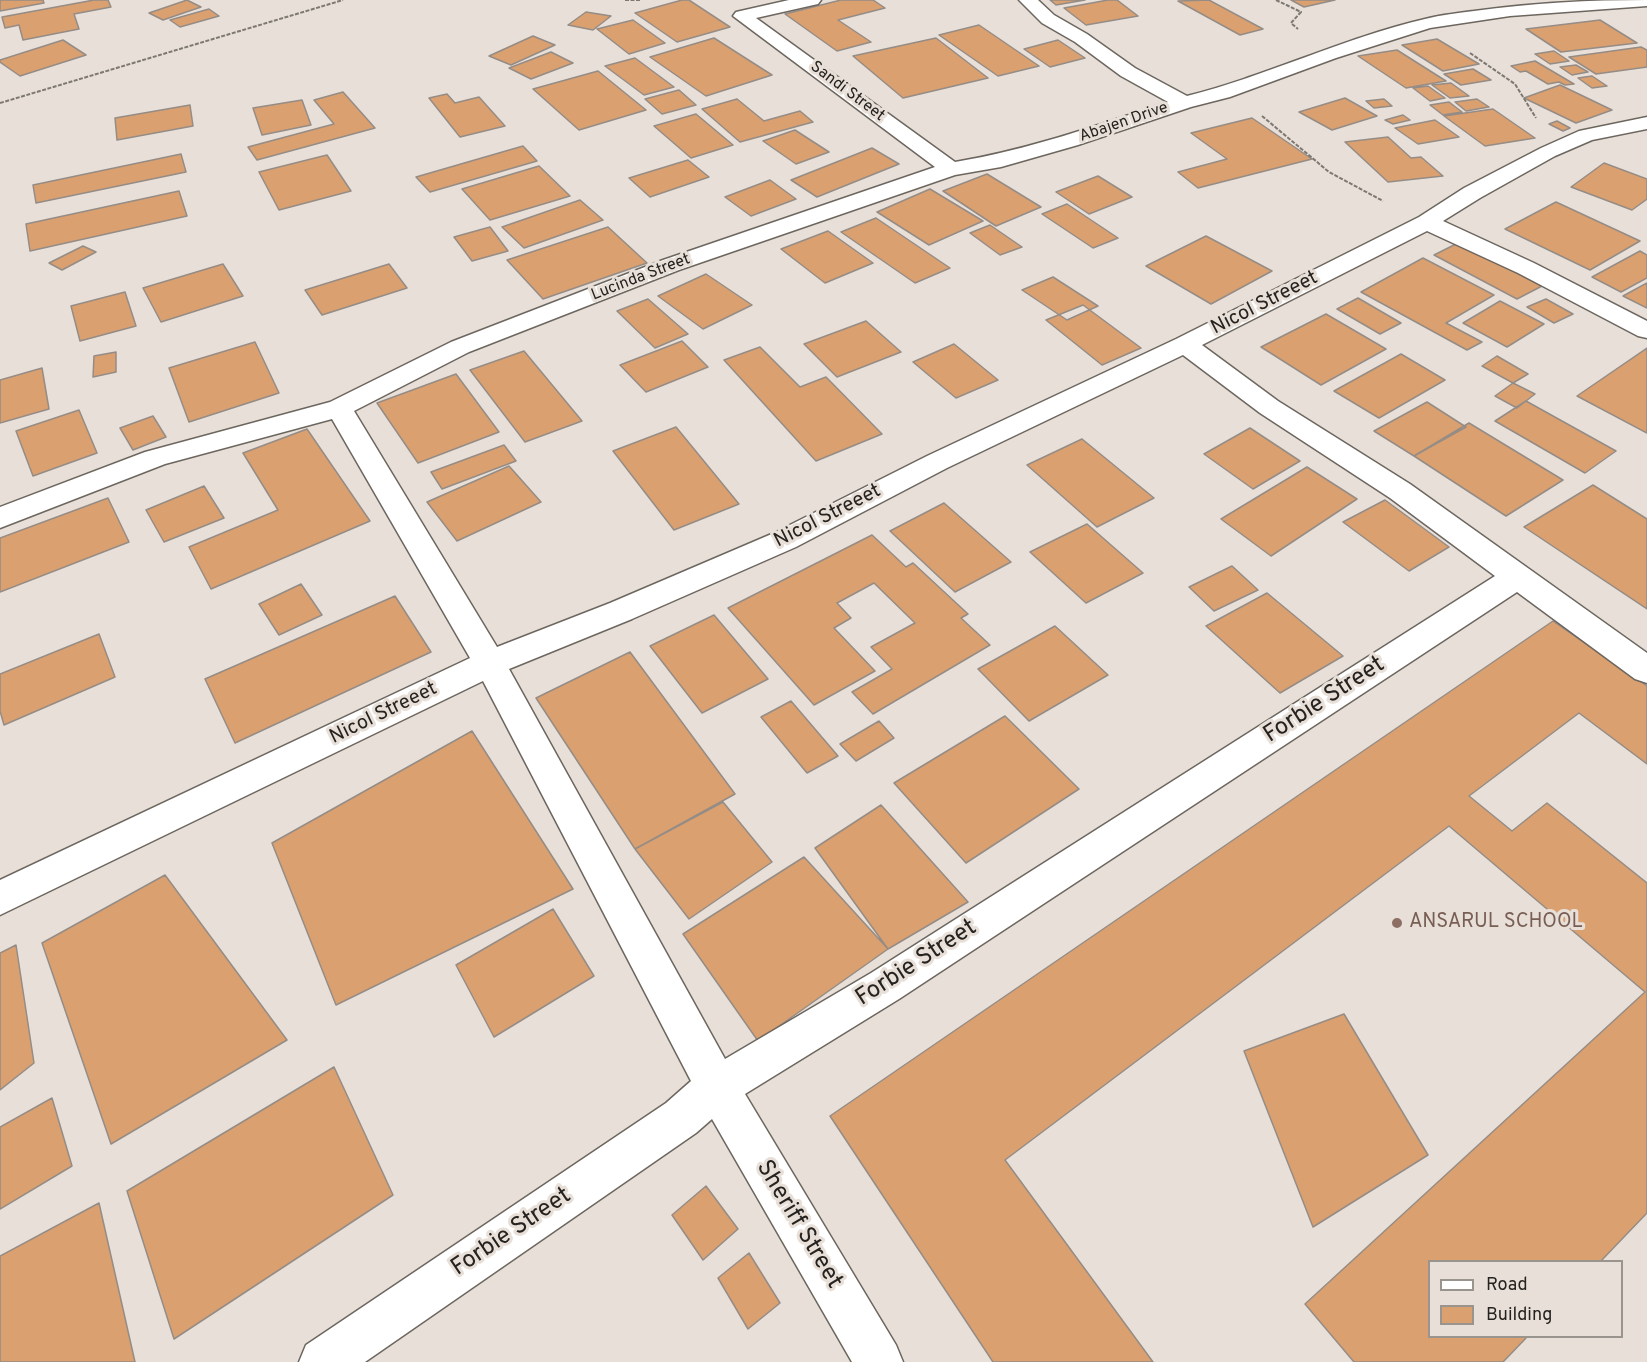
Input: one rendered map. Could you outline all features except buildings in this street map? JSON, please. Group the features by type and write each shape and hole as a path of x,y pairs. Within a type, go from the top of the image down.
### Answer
{"street":[{"name":"Sandi Street","path":"812,0 742,16 951,169"},
{"name":"Abajen Drive","path":"1028,0 1048,19 1128,72 1184,103"},
{"path":"1184,103 1223,93 1329,54 1428,23 1510,11 1647,1"},
{"name":"Abajen Drive","path":"951,169 1001,161 1061,144 1184,103"},
{"name":"Nicol Streeet","path":"0,898 490,663 621,611 785,540 937,462 1185,344 1427,222 1472,193 1548,152 1586,135 1647,123"},
{"name":"Lucinda Street","path":"0,518 155,458 339,408 460,347 671,265 951,169"},
{"path":"1427,222 1526,267 1647,331"},
{"path":"1185,344 1269,407 1400,491 1647,670"},
{"name":"Sheriff Street","path":"339,408 490,663 717,1088 879,1362"},
{"name":"Forbie Street","path":"323,1362 681,1118 717,1088 885,986 1518,576"}],"path":[{"path":"0,104 343,0"},
{"path":"625,0 641,0"},
{"path":"1428,23 1515,84 1546,134 1548,152"},
{"path":"1223,93 1268,120 1329,172 1380,199"}],"place":[{"name":"ANSARUL SCHOOL","path":"1397,923"}]}
